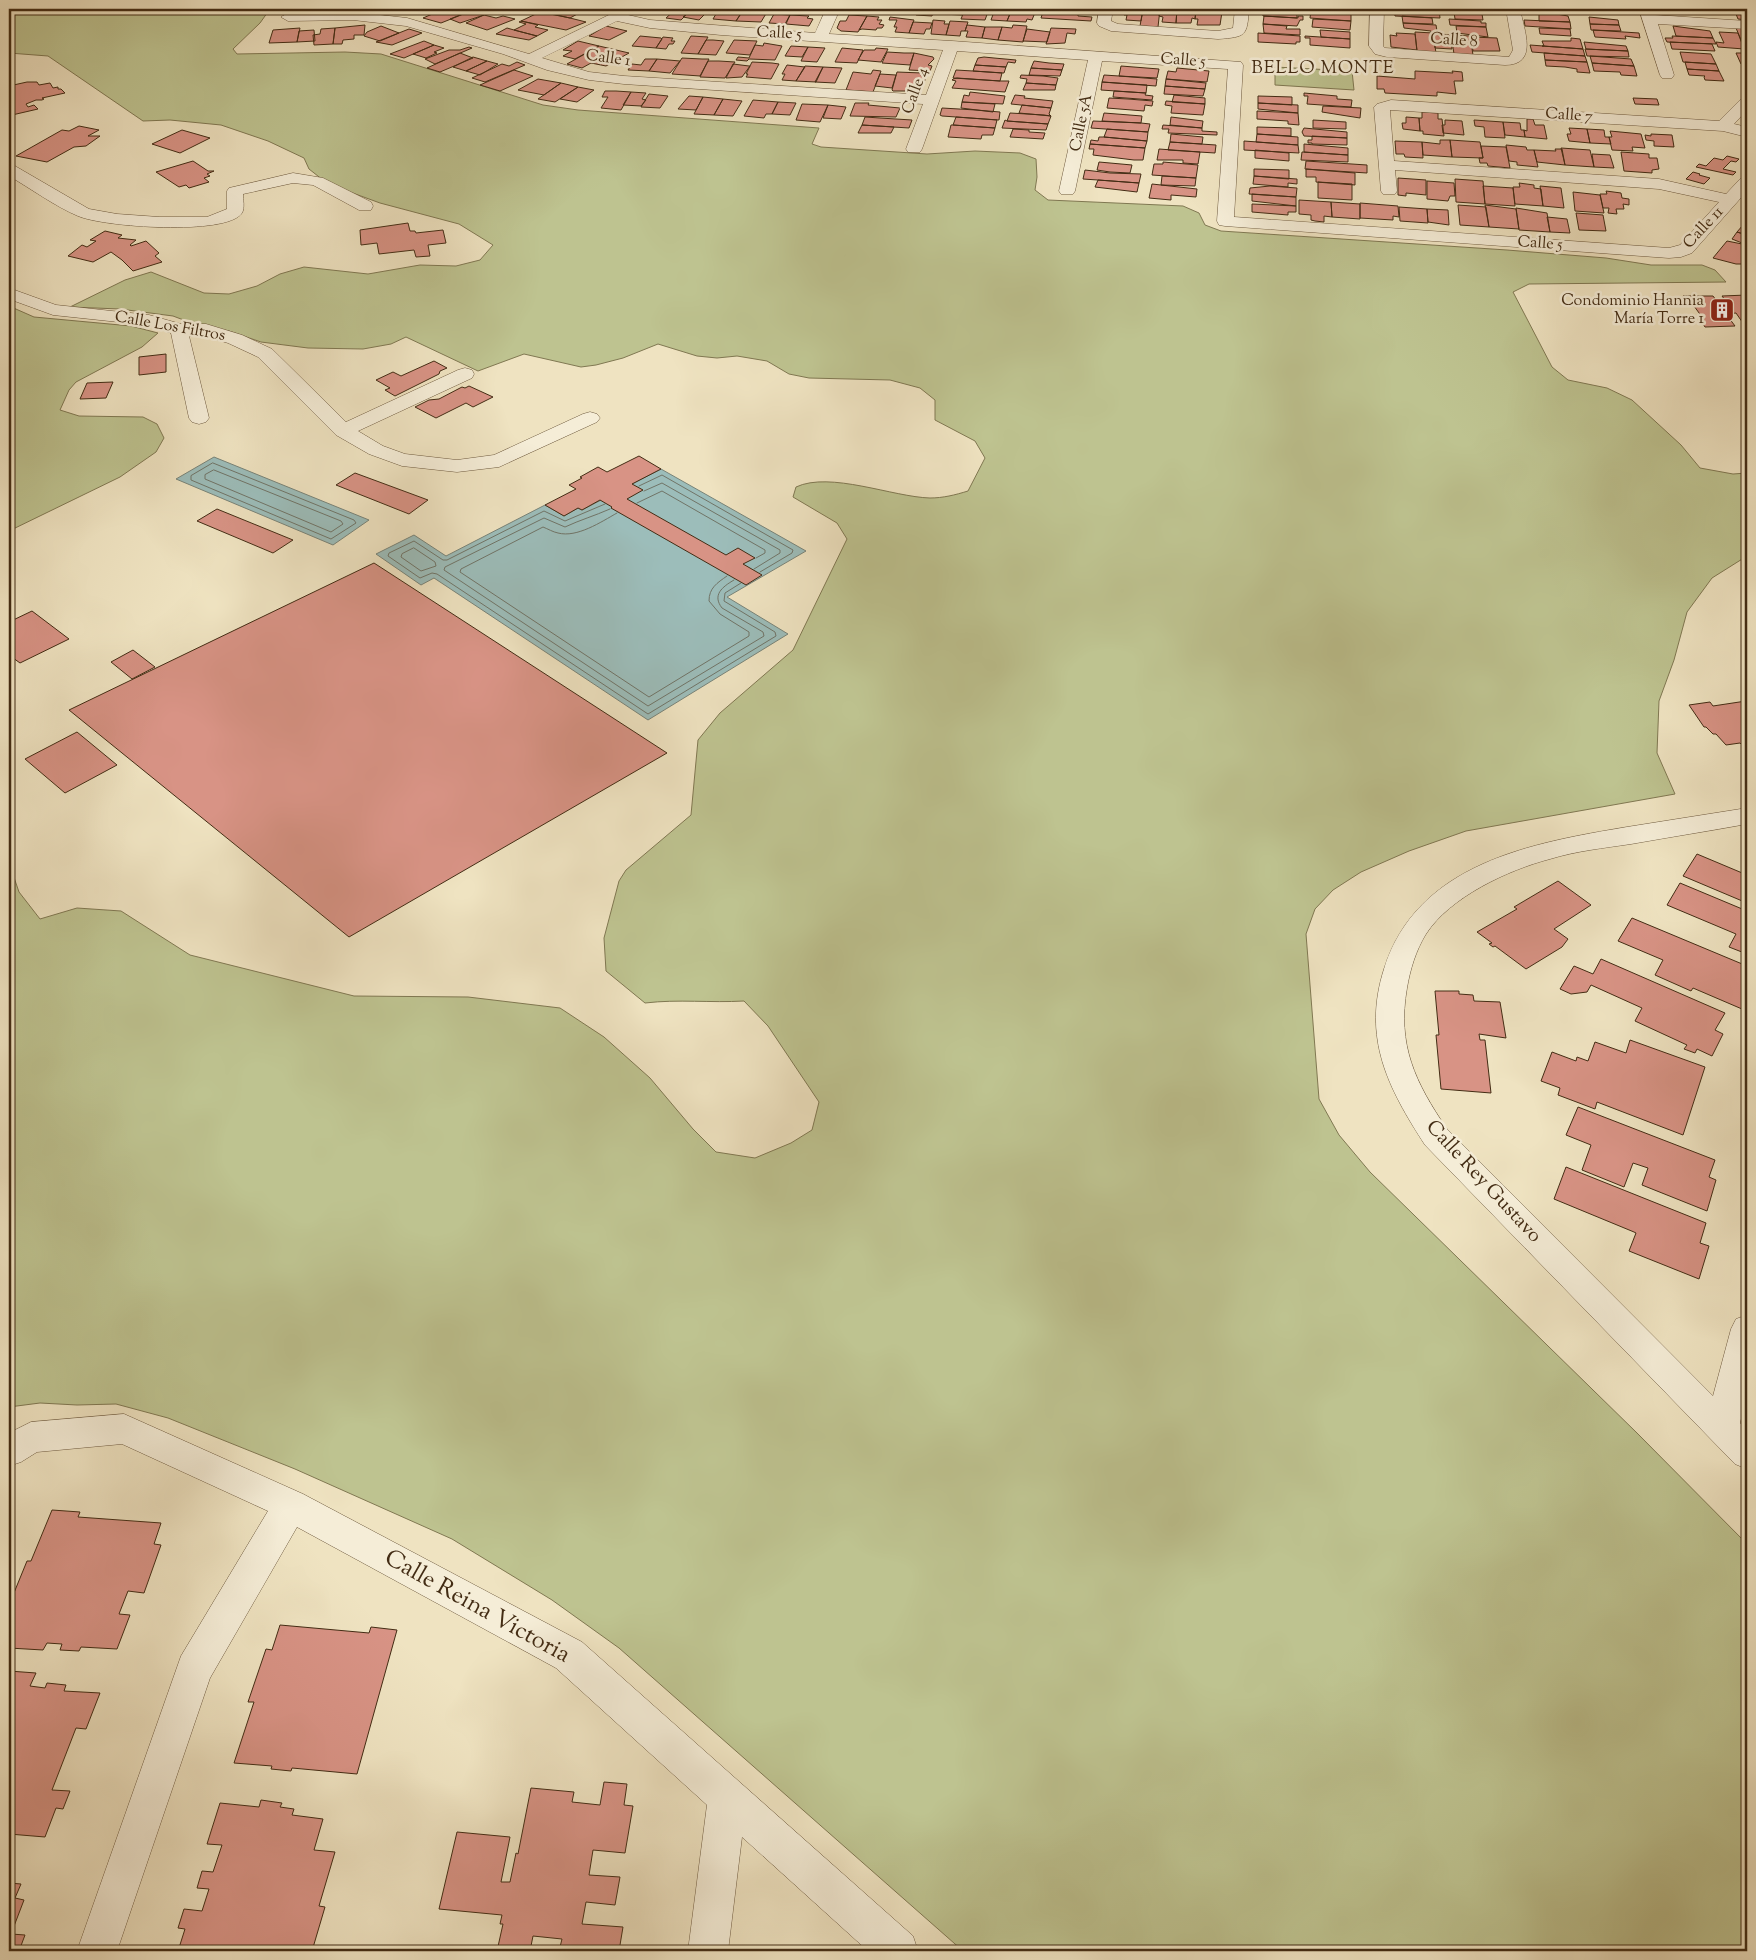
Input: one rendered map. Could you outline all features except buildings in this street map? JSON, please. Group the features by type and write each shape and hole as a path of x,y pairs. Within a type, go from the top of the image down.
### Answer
{"street":[{"path":"820,37 833,9"},
{"path":"1106,9 1104,22 1116,28 1218,35 1231,34 1240,30 1242,9"},
{"name":"Calle 8","path":"1377,9 1376,46 1380,51 1403,55 1513,61 1518,57 1520,50 1513,9"},
{"path":"1667,75 1648,14 1747,25"},
{"name":"Calle 1","path":"288,17 352,16 407,22 589,76 624,80 931,100"},
{"name":"Calle 5","path":"529,59 615,16 670,27 1236,65 1225,221 1669,253 1681,252"},
{"name":"Calle 4","path":"914,149 952,46"},
{"name":"Calle 5A","path":"1067,191 1096,55"},
{"path":"1723,126 1747,101"},
{"name":"Calle 7","path":"1387,164 1382,107 1391,105 1723,126 1747,132"},
{"path":"1389,191 1387,164 1659,184 1730,200"},
{"path":"9,169 84,213 117,219 159,222 208,222 224,218 235,211 235,191 293,178 317,181 365,206"},
{"name":"Calle 11","path":"1681,252 1686,249 1747,181"},
{"name":"Calle Los Filtros","path":"9,293 53,310 149,320 179,330 206,330 236,339 265,353 343,431 376,450 402,460 443,465 478,465 499,461 590,418"},
{"path":"179,330 199,418"},
{"path":"343,431 465,374"},
{"name":"Calle Rey Gustavo","path":"1747,816 1550,850 1510,862 1479,877 1451,895 1421,921 1399,960 1390,1001 1389,1036 1399,1072 1411,1100 1436,1137 1747,1453"},
{"path":"1722,1427 1747,1329"},
{"name":"Calle Reina Victoria","path":"9,1451 30,1437 124,1429 291,1505 569,1655 898,1951"},
{"path":"97,1951 194,1669 291,1505"},
{"path":"708,1951 727,1799"}],"green space":[{"path":"9,9 270,9 260,23 233,49 237,54 345,52 381,54 543,105 578,110 819,128 812,144 821,147 927,154 975,151 1020,153 1036,159 1037,177 1035,190 1048,200 1183,206 1199,213 1205,225 1221,231 1507,250 1606,258 1651,265 1702,265 1715,270 1726,282 1529,284 1513,292 1552,367 1568,380 1607,388 1632,400 1681,445 1700,468 1733,474 1747,473 1747,556 1712,578 1687,612 1674,660 1659,701 1657,753 1675,794 1466,831 1409,851 1361,872 1333,890 1315,909 1306,934 1319,1099 1339,1135 1370,1172 1637,1433 1747,1544 1747,1951 963,1951 619,1648 552,1600 452,1539 295,1469 168,1418 116,1404 77,1405 40,1403 9,1407 9,863 19,892 40,919 77,908 121,911 190,955 354,996 468,997 560,1008 604,1037 650,1078 693,1129 716,1152 755,1158 791,1143 812,1130 819,1102 768,1026 744,1001 645,1003 606,971 604,938 619,881 626,870 691,815 698,740 720,713 793,650 847,539 837,523 793,497 796,487 810,483 844,483 915,497 944,497 968,491 985,458 975,441 935,420 935,400 920,388 890,380 809,378 789,374 767,361 737,356 717,358 697,356 658,344 623,358 596,365 581,367 524,354 478,371 406,337 391,344 363,349 308,348 261,342 229,331 197,325 173,316 120,309 70,307 125,280 151,272 204,293 229,294 257,286 280,274 304,267 368,274 420,265 456,266 480,260 493,245 459,224 380,203 328,184 309,169 304,158 268,141 221,125 170,120 143,121 48,56 9,53"},
{"path":"1275,67 1352,71 1354,90 1275,85"},
{"path":"9,306 34,317 131,326 158,333 142,347 76,382 69,390 60,410 79,416 143,417 157,424 164,438 156,452 120,477 9,531"}],"water":[{"path":"214,457 369,520 333,545 176,479"},
{"path":"661,469 806,551 727,597 788,634 648,720 434,578 421,585 376,554 414,535 446,556 545,505 564,516 578,508 582,510"}],"place":[{"name":"Condominio Hannia María Torre 1","path":"1722,310"}],"district":[{"name":"BELLO MONTE","path":"1323,69"}]}
